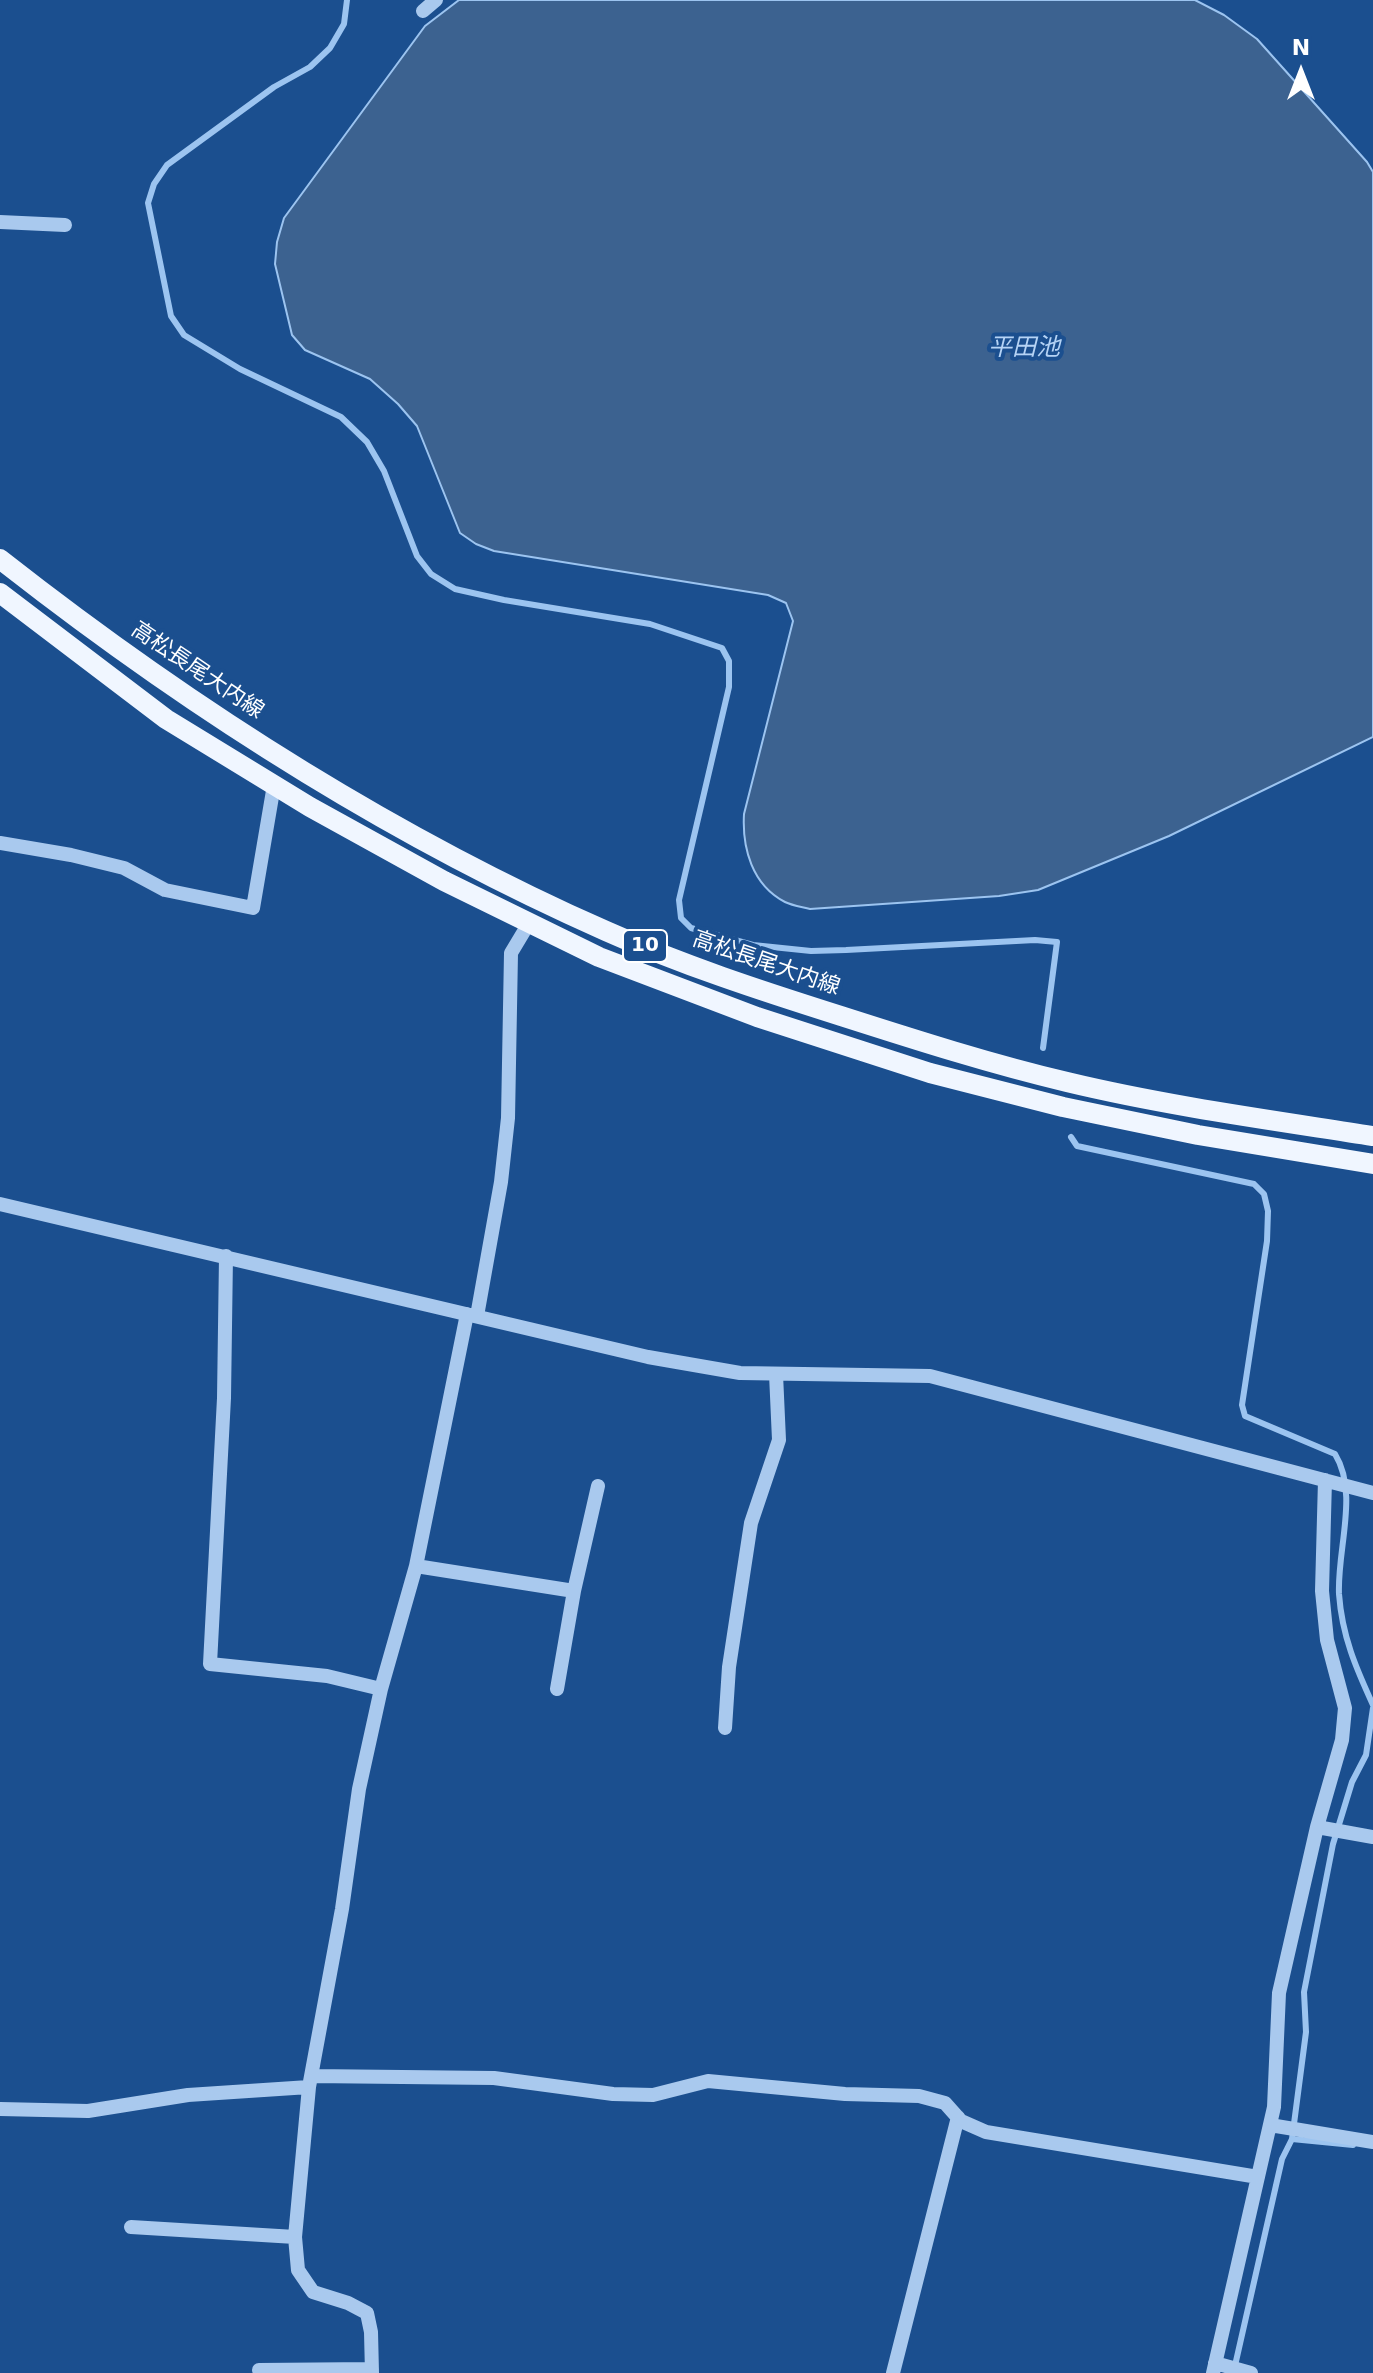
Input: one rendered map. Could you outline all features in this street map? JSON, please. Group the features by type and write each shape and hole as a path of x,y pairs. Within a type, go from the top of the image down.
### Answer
{"main road":[{"name":"高松長尾大内線","path":"0,559 184,696 322,782 456,859 607,932 764,991 937,1047 1067,1082 1373,1136"},
{"name":"10","path":"0,593 166,719 274,785 444,881 599,957 757,1017 930,1073 1078,1111 1198,1135 1373,1164"}],"street":[{"path":"423,11 436,0"},
{"path":"0,222 65,225"},
{"path":"0,843 124,868 165,890 253,908 274,785"},
{"path":"259,2370 372,2371 367,2313 348,2303 313,2292 298,2270 295,2237 310,2081 342,1909 359,1789 381,1689 416,1566 501,1182 508,1118 511,953 529,923"},
{"path":"0,1204 648,1357 740,1373 930,1376 1373,1493"},
{"path":"226,1256 224,1398 210,1664 327,1676 381,1689"},
{"path":"725,1728 729,1667 751,1523 779,1440 776,1374"},
{"path":"1251,2373 1214,2368 1274,2107 1279,1993 1317,1827 1342,1740 1345,1708 1327,1640 1322,1591 1325,1480"},
{"path":"557,1689 574,1591 598,1486"},
{"path":"416,1566 574,1591"},
{"path":"1317,1827 1373,1837"},
{"path":"0,2109 88,2111 188,2095 310,2081 494,2078 613,2094 653,2095 708,2081 845,2094 919,2096 945,2103 958,2117 986,2132 1258,2177"},
{"path":"893,2373 958,2117"},
{"path":"1270,2125 1373,2142"},
{"path":"131,2227 295,2237"}],"water":[{"name":"平田池","path":"459,0 1195,0 1224,15 1257,39 1373,172 1373,737 1169,836 1038,890 999,896 810,909 774,895 764,886 751,864 745,840 744,814 793,621 786,603 768,595 494,551 476,544 460,533 417,426 398,404 370,379 305,350 292,335 275,264 284,218 425,26"}],"waterway":[{"path":"347,0 344,24 330,48 310,67 274,87 167,165 154,184 148,203 171,316 184,335 240,369 341,417 367,442 384,471 417,556 431,574 455,589 650,624 722,648 729,661 729,687 679,900 681,918 691,928 753,945 811,951 1035,940 1057,942 1043,1048"},
{"path":"1071,1137 1077,1146 1254,1184 1264,1194 1268,1211 1267,1241 1242,1405 1245,1416 1335,1454 1342,1469 1346,1504 1339,1594 1351,1651 1373,1705"},
{"path":"1234,2370 1282,2159 1292,2139 1306,2032 1304,1992 1333,1844 1352,1782 1366,1755 1373,1708"},
{"path":"1292,2139 1353,2145"}]}
